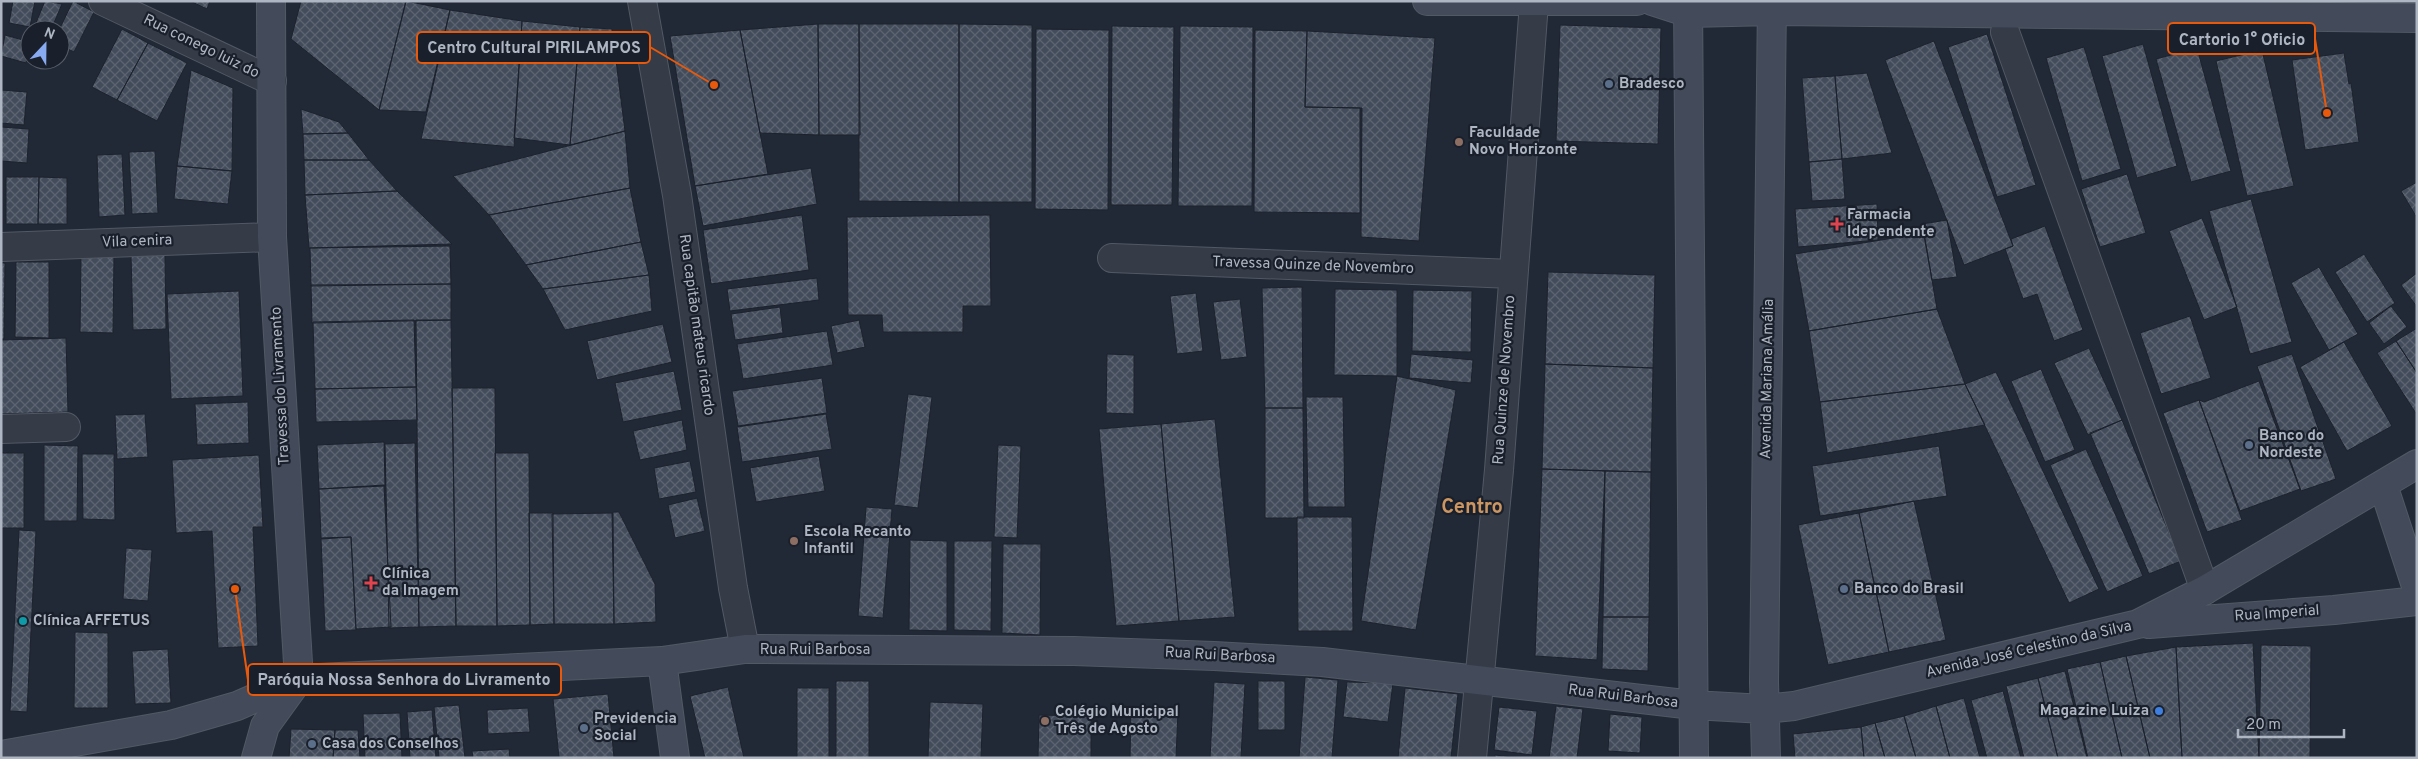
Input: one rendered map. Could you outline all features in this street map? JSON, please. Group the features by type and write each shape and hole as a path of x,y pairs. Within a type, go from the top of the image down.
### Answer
{"main road":[{"name":"Travessa do Livramento","path":"271,1 272,237 299,679"},
{"path":"1427,1 1534,3 1637,1"},
{"path":"1652,1 1688,7 1876,7 2417,18"},
{"name":"Avenida Mariana Amália","path":"1766,758 1764,709 1772,6"},
{"path":"1688,7 1694,758"},
{"name":"Avenida José Celestino da Silva","path":"1693,705 1764,709 1794,706 2138,624 2205,590 2417,464"},
{"path":"2383,485 2417,589"},
{"name":"Rua Imperial","path":"2138,624 2334,610 2417,601"},
{"name":"Rua Rui Barbosa","path":"299,679 673,660 735,650 1074,650 1322,662 1693,705"},
{"path":"673,660 675,758"},
{"path":"1,755 171,725 237,706 299,679"},
{"path":"256,758 265,726 299,679"}],"street":[{"name":"Rua conego luiz do","path":"102,1 272,81"},
{"name":"Rua capitão mateus ricardo","path":"642,1 677,195 733,588 735,650"},
{"name":"Rua Quinze de Novembro","path":"1472,758 1499,470 1534,3"},
{"path":"2005,32 2205,590"},
{"name":"Vila cenira","path":"1,247 272,237"},
{"name":"Travessa Quinze de Novembro","path":"1112,258 1513,274"},
{"path":"1,429 66,427"}],"building":[{"path":"13,1 35,1 31,20 20,20 20,25 9,23"},
{"path":"45,1 62,4 55,20 37,20"},
{"path":"73,1 94,12 74,52 70,50 70,20 64,20"},
{"path":"190,1 210,1 207,9"},
{"path":"301,1 406,1 379,110 291,39"},
{"path":"406,1 450,10 426,112 379,110"},
{"path":"450,10 522,21 514,147 421,139"},
{"path":"522,21 580,27 570,145 514,138"},
{"path":"818,24 819,135 760,133 740,30"},
{"path":"818,24 859,24 860,135 819,135"},
{"path":"859,24 959,24 959,202 859,201"},
{"path":"959,24 1032,25 1032,202 959,202"},
{"name":"Bradesco","path":"1560,25 1661,28 1658,144 1556,141"},
{"path":"1112,26 1174,27 1172,205 1111,205"},
{"path":"1180,26 1253,27 1252,206 1178,206"},
{"path":"580,27 612,29 625,131 570,145"},
{"path":"122,29 148,43 117,100 92,87"},
{"path":"1036,29 1109,30 1108,210 1035,209"},
{"path":"740,30 768,174 695,186 670,36"},
{"path":"1255,30 1307,31 1305,107 1360,108 1360,213 1254,212"},
{"path":"1307,31 1435,38 1419,241 1361,237 1362,108 1305,107"},
{"path":"1987,34 2036,185 1997,197 1948,47"},
{"path":"5,35 20,39 20,61 1,56"},
{"path":"1934,41 2013,246 1964,265 1885,60"},
{"path":"148,43 187,63 157,121 117,100"},
{"path":"2143,44 2177,166 2137,178 2102,56"},
{"path":"2084,47 2121,169 2082,181 2046,58"},
{"path":"2197,48 2231,171 2191,182 2156,59"},
{"path":"2262,50 2294,186 2247,196 2216,61"},
{"path":"2344,53 2349,84 2351,83 2359,142 2305,150 2292,60"},
{"path":"191,70 233,88 232,171 177,166"},
{"path":"1867,73 1892,153 1842,159 1835,76"},
{"path":"1835,76 1842,159 1809,162 1802,78"},
{"path":"1,90 27,92 24,125 1,123"},
{"path":"301,109 339,122 348,133 303,134"},
{"path":"1,127 29,129 27,163 1,161"},
{"path":"625,131 630,188 489,215 453,176"},
{"path":"348,133 369,160 304,160 303,134"},
{"path":"155,151 158,213 132,214 129,152"},
{"path":"122,154 125,215 99,217 97,155"},
{"path":"1842,159 1845,199 1812,201 1809,162"},
{"path":"304,160 369,160 397,191 305,195"},
{"path":"177,166 232,171 228,204 174,199"},
{"path":"811,168 817,204 703,226 695,186"},
{"path":"2127,174 2146,233 2100,247 2081,189"},
{"path":"6,177 39,177 38,224 6,224"},
{"path":"39,177 67,178 67,224 38,224"},
{"path":"2417,182 2417,218 2401,191"},
{"path":"630,188 641,242 526,265 489,215"},
{"path":"397,191 452,244 309,248 305,195"},
{"path":"2251,199 2292,342 2250,354 2209,211"},
{"name":"Farmacia Idependente","path":"1877,204 1878,240 1798,247 1795,209"},
{"path":"802,215 809,270 711,284 703,230"},
{"path":"990,215 991,306 963,306 963,332 883,332 882,315 848,315 847,217"},
{"path":"2202,218 2237,307 2204,320 2169,231"},
{"path":"1947,220 1957,277 1932,280 1922,224"},
{"path":"2045,226 2083,330 2054,341 2037,294 2023,299 2005,249 2013,246 2011,239"},
{"path":"1924,233 1937,309 1809,331 1795,254"},
{"path":"641,242 649,275 543,289 526,265"},
{"path":"450,246 451,284 311,286 310,248"},
{"path":"165,254 166,329 133,330 131,255"},
{"path":"2364,254 2395,303 2367,322 2335,272"},
{"path":"81,257 114,257 113,333 80,332"},
{"path":"16,262 49,262 49,338 15,337"},
{"path":"1,263 5,263 4,339 1,339"},
{"path":"2319,267 2358,334 2329,350 2291,283"},
{"path":"1548,272 1655,275 1653,368 1545,364"},
{"path":"2417,273 2417,307 2401,285"},
{"path":"649,275 652,311 565,330 543,289"},
{"path":"817,278 819,300 730,311 727,289"},
{"path":"451,284 451,320 312,323 311,285"},
{"path":"1302,287 1303,408 1265,408 1262,288"},
{"path":"1335,289 1397,290 1397,376 1334,375"},
{"path":"1413,290 1472,291 1471,352 1412,351"},
{"path":"239,291 243,396 171,399 167,294"},
{"path":"1196,293 1203,351 1177,354 1170,296"},
{"path":"1240,299 1247,357 1221,360 1213,302"},
{"path":"2391,306 2407,327 2384,344 2369,323"},
{"path":"780,307 783,333 735,340 731,314"},
{"path":"1937,309 1965,384 1820,402 1809,331"},
{"path":"2190,316 2211,378 2161,394 2140,333"},
{"path":"414,320 416,387 315,389 313,322"},
{"path":"416,320 451,320 456,626 419,627"},
{"path":"859,320 865,347 837,353 831,326"},
{"path":"663,324 672,362 597,380 587,341"},
{"path":"2417,328 2417,373 2396,341"},
{"path":"827,331 833,365 743,379 737,344"},
{"path":"66,338 68,412 1,414 1,340"},
{"path":"2396,341 2417,373 2417,415 2377,353"},
{"path":"2344,342 2392,426 2347,451 2300,367"},
{"path":"2089,348 2122,420 2088,435 2054,363"},
{"path":"1107,354 1134,355 1134,414 1106,413"},
{"path":"1411,354 1473,360 1471,383 1409,378"},
{"path":"2292,354 2336,479 2301,491 2257,366"},
{"path":"1545,364 1653,368 1651,472 1542,469"},
{"path":"2041,369 2075,450 2045,462 2011,381"},
{"path":"674,371 682,410 623,422 615,383"},
{"path":"1996,372 2099,589 2069,603 1965,384"},
{"path":"1397,376 1456,390 1416,630 1361,621"},
{"path":"822,378 827,413 738,426 732,391"},
{"name":"Banco do Nordeste","path":"2259,381 2300,489 2240,511 2199,400 2204,402"},
{"path":"1965,384 1985,425 1827,453 1820,402"},
{"path":"416,387 417,420 316,422 315,389"},
{"path":"452,388 495,388 497,626 456,626"},
{"path":"908,394 932,397 918,508 894,505"},
{"path":"1306,397 1343,397 1345,507 1308,507"},
{"path":"2199,400 2242,520 2207,532 2163,413"},
{"path":"248,402 249,443 197,445 195,404"},
{"path":"1265,408 1303,408 1304,518 1265,518"},
{"path":"145,414 148,457 117,459 115,415"},
{"path":"826,414 832,449 742,462 737,427"},
{"path":"1215,419 1235,617 1179,621 1161,424"},
{"path":"682,420 687,450 640,460 633,431"},
{"path":"2122,420 2181,561 2149,574 2090,433"},
{"path":"1161,424 1179,621 1116,626 1099,429"},
{"path":"384,442 385,485 319,489 317,445"},
{"path":"415,443 419,627 389,628 385,444"},
{"path":"44,445 78,446 77,521 44,521"},
{"path":"998,445 1021,446 1017,538 994,537"},
{"path":"1939,446 1947,496 1820,516 1812,466"},
{"path":"2086,449 2143,576 2107,592 2050,465"},
{"path":"1,453 24,453 24,528 1,528"},
{"path":"495,453 529,453 530,625 497,626"},
{"path":"82,454 114,454 115,520 83,519"},
{"path":"259,455 263,527 253,527 258,646 218,648 212,531 176,533 172,460"},
{"path":"819,456 825,491 756,502 750,468"},
{"path":"690,461 696,492 659,499 654,468"},
{"path":"1542,469 1605,471 1597,660 1535,656"},
{"path":"1605,471 1651,472 1649,617 1603,617"},
{"name":"Clínica da Imagem","path":"384,486 391,627 356,629 351,537 321,538 319,489"},
{"path":"697,498 705,531 675,538 668,505"},
{"path":"1914,501 1946,640 1889,652 1859,513"},
{"path":"866,507 892,509 883,618 858,616"},
{"path":"613,512 619,512 655,584 656,622 614,624"},
{"path":"529,513 553,513 554,624 530,625"},
{"path":"612,513 614,624 554,624 552,514"},
{"name":"Banco do Brasil","path":"1859,513 1889,652 1828,665 1798,525"},
{"path":"1297,517 1352,517 1353,631 1298,631"},
{"name":"Clínica AFFETUS","path":"19,530 36,531 27,712 10,711"},
{"path":"351,537 356,630 325,631 321,539"},
{"path":"910,540 947,541 947,631 909,630"},
{"path":"954,541 992,541 991,631 954,630"},
{"path":"1003,544 1041,544 1040,635 1002,633"},
{"path":"126,548 152,550 148,601 123,599"},
{"path":"1603,617 1649,617 1648,671 1602,669"},
{"path":"75,632 108,633 108,708 74,708"},
{"path":"2253,643 2259,758 2182,758 2176,647"},
{"path":"2261,645 2311,646 2310,758 2259,758"},
{"name":"Magazine Luiza","path":"2176,647 2182,758 2150,758 2126,656"},
{"path":"168,649 171,703 135,704 132,651"},
{"path":"2126,656 2150,758 2122,758 2100,662"},
{"path":"2100,662 2122,758 2088,758 2067,669"},
{"path":"2065,671 2087,758 2058,758 2038,678"},
{"path":"1305,677 1338,680 1332,758 1299,758"},
{"path":"2038,678 2058,758 2024,758 2006,686"},
{"path":"836,681 869,681 869,758 836,758"},
{"path":"1258,681 1285,681 1285,730 1258,730"},
{"path":"1214,682 1245,684 1241,758 1210,758"},
{"path":"1347,682 1393,683 1388,722 1343,717"},
{"path":"728,687 744,758 705,758 690,696"},
{"path":"797,688 829,688 829,758 797,758"},
{"path":"1405,688 1458,694 1451,758 1398,758"},
{"path":"2003,691 2021,758 1987,758 1971,700"},
{"name":"Previdencia Social","path":"608,694 614,758 559,758 553,699"},
{"path":"1964,698 1980,758 1950,758 1936,706"},
{"path":"930,702 983,704 981,758 928,758"},
{"path":"459,705 465,758 439,758 434,707"},
{"path":"1556,706 1583,709 1577,758 1549,758"},
{"path":"1936,706 1950,758 1916,758 1904,716"},
{"path":"1499,707 1537,711 1532,755 1494,750"},
{"path":"528,708 530,732 488,734 487,710"},
{"path":"1131,709 1178,711 1176,758 1130,758"},
{"path":"432,710 436,758 410,758 407,712"},
{"path":"400,713 402,758 365,758 363,714"},
{"path":"1610,714 1642,717 1640,753 1608,751"},
{"path":"1039,715 1091,716 1091,758 1038,758"},
{"path":"1904,716 1916,758 1885,758 1875,723"},
{"path":"1875,723 1885,758 1864,758 1861,727"},
{"path":"1861,727 1864,758 1795,758 1793,734"},
{"name":"Casa dos Conselhos","path":"291,729 335,730 333,758 289,758"},
{"path":"335,730 358,730 360,758 333,758"},
{"path":"509,749 510,758 473,758 472,751"},
{"path":"1495,755 1522,758 1495,758"}],"place":[{"name":"Bradesco","path":"1609,84"},
{"name":"Centro Cultural PIRILAMPOS","path":"714,85"},
{"name":"Cartorio 1° Oficio","path":"2327,113"},
{"name":"Faculdade Novo Horizonte","path":"1459,142"},
{"name":"Farmacia Idependente","path":"1837,224"},
{"name":"Banco do Nordeste","path":"2249,445"},
{"name":"Escola Recanto Infantil","path":"794,541"},
{"name":"Clínica da Imagem","path":"371,583"},
{"name":"Paróquia Nossa Senhora do Livramento","path":"235,589"},
{"name":"Banco do Brasil","path":"1844,589"},
{"name":"Clínica AFFETUS","path":"23,621"},
{"name":"Magazine Luiza","path":"2159,711"},
{"name":"Colégio Municipal Três de Agosto","path":"1045,721"},
{"name":"Previdencia Social","path":"584,728"},
{"name":"Casa dos Conselhos","path":"312,744"}],"district":[{"name":"Centro","path":"1472,508"}]}
